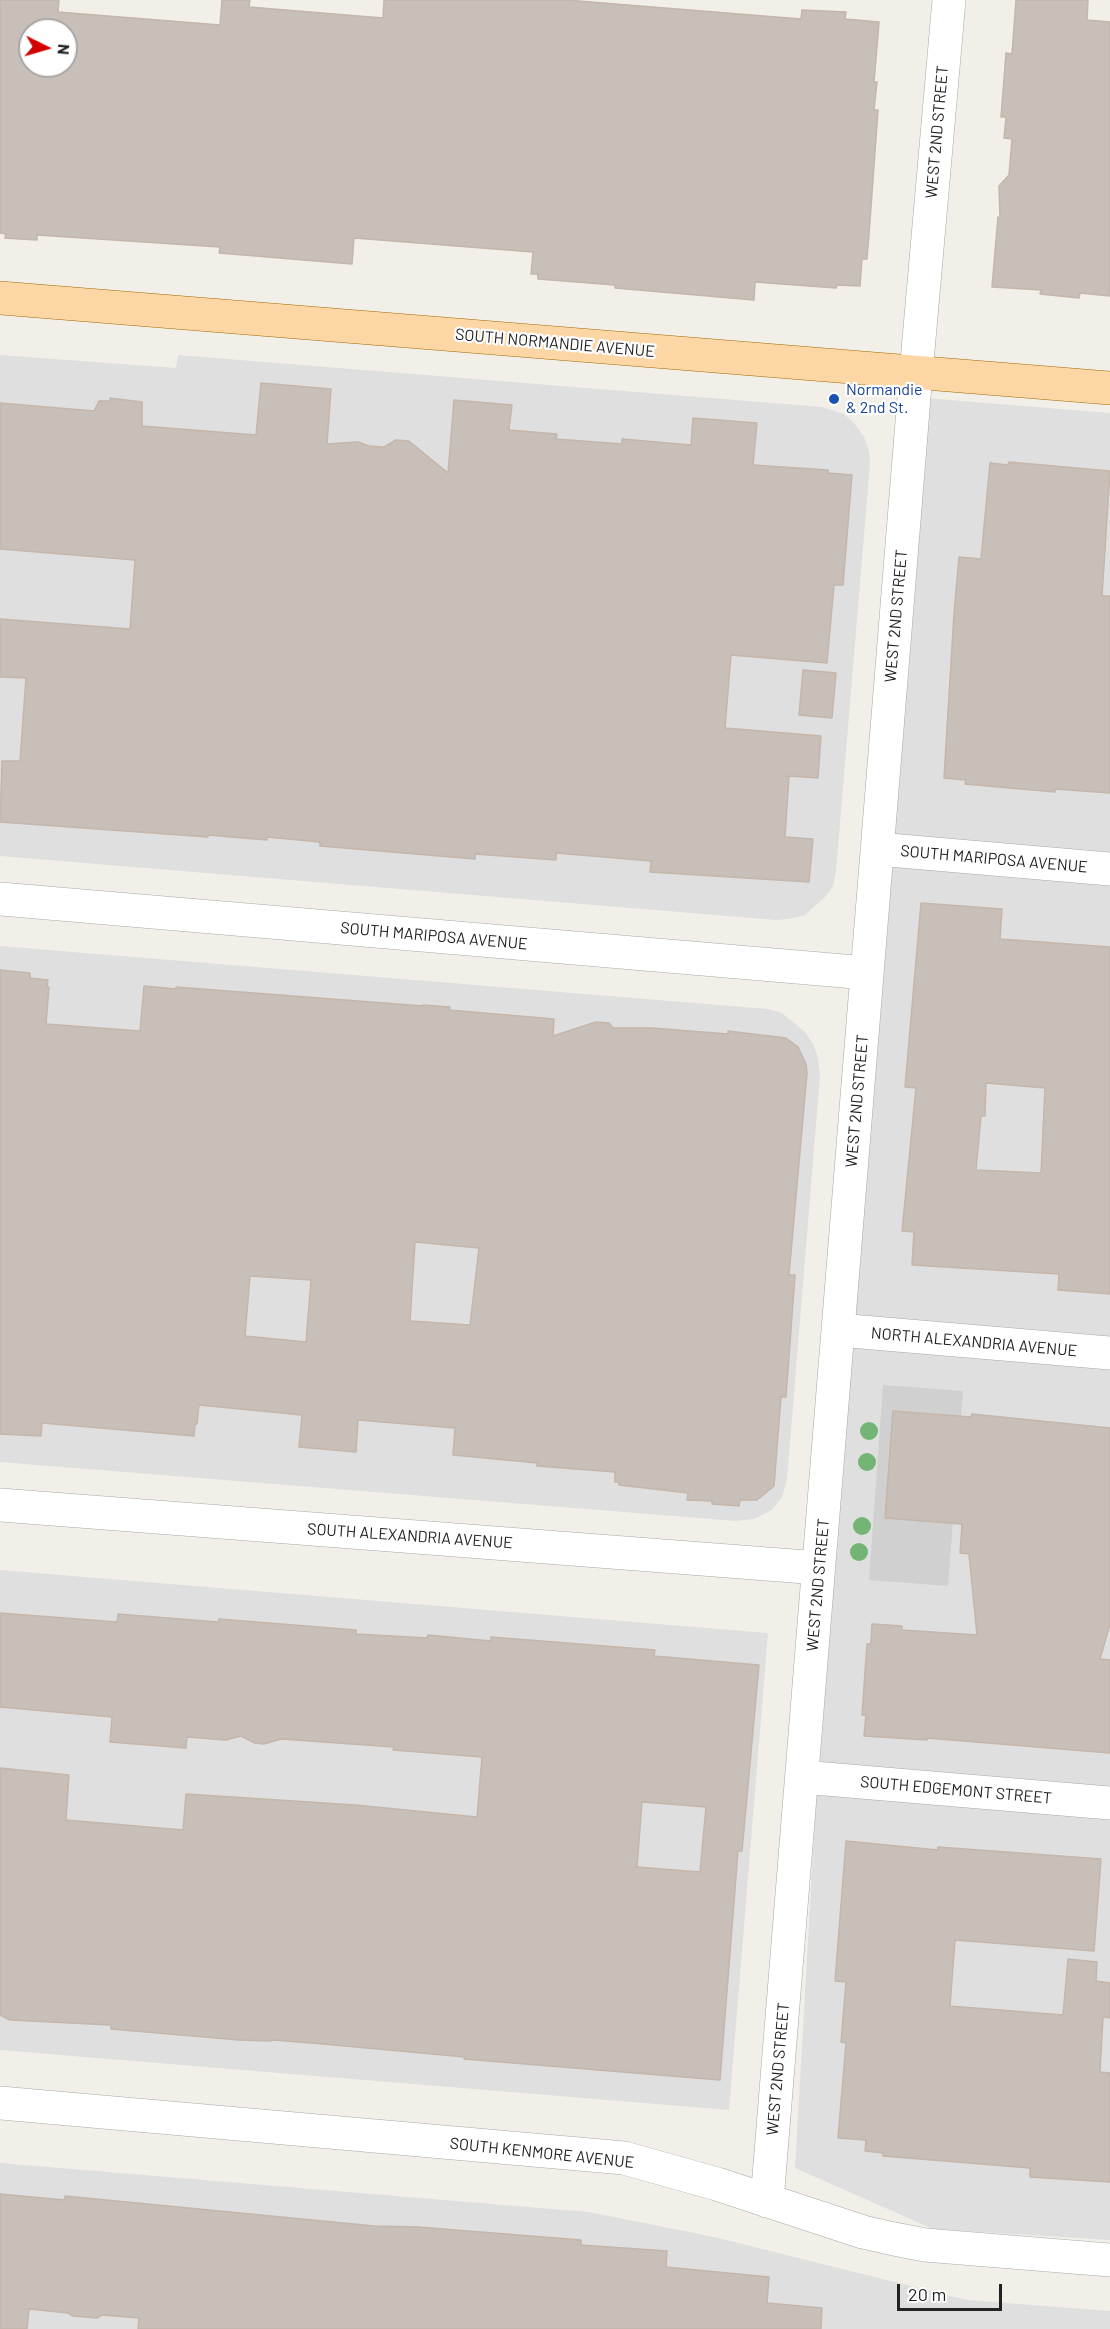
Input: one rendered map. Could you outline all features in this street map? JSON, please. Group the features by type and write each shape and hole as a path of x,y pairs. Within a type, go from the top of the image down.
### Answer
{"main road":[{"name":"SOUTH NORMANDIE AVENUE","path":"0,297 1110,388"}],"street":[{"name":"WEST 2ND STREET","path":"767,2202 916,373 949,0"},
{"name":"SOUTH MARIPOSA AVENUE","path":"877,849 1110,869"},
{"name":"SOUTH MARIPOSA AVENUE","path":"0,899 867,973"},
{"name":"NORTH ALEXANDRIA AVENUE","path":"838,1330 1110,1353"},
{"name":"SOUTH ALEXANDRIA AVENUE","path":"0,1504 819,1568"},
{"name":"SOUTH EDGEMONT STREET","path":"802,1777 1110,1803"},
{"name":"SOUTH KENMORE AVENUE","path":"0,2103 624,2158 717,2184 863,2232 925,2245 1110,2260"}],"shaded area":[{"path":"0,355 176,368 178,355 822,407 844,414 864,437 870,463 833,886 826,896 805,915 776,920 0,856"},
{"path":"925,398 1110,413 1110,2240 933,2229 795,2168 828,1590"},
{"path":"0,946 768,1009 782,1013 805,1032 813,1044 818,1058 820,1076 787,1479 782,1497 772,1510 754,1519 736,1521 0,1462"},
{"path":"883,1385 963,1391 948,1586 869,1580"},
{"path":"0,1570 768,1633 729,2110 0,2050"},
{"path":"0,2163 588,2212 714,2237 967,2300 1110,2311 1110,2329 0,2329"}],"building":[{"path":"0,0 59,0 58,12 220,25 222,0 250,0 249,7 383,18 384,0 566,0 801,19 802,10 846,12 845,19 879,22 874,82 877,82 874,110 878,110 867,259 862,259 860,286 837,285 836,288 755,282 754,300 538,279 538,274 531,274 533,252 354,238 352,264 219,253 220,247 37,235 37,240 5,238 6,234 0,233"},
{"path":"1016,0 1088,0 1087,20 1110,22 1110,296 1080,293 1079,298 1040,294 1041,290 992,287 998,217 1000,218 999,186 1009,175 1012,139 1004,138 1006,117 1001,117 1006,53 1012,54"},
{"path":"261,383 331,389 327,444 358,442 369,446 384,447 396,440 409,441 448,473 454,400 512,405 509,430 557,434 556,439 622,444 622,439 691,445 693,418 757,423 753,465 828,470 828,473 852,475 843,585 834,585 827,663 731,655 725,728 821,736 818,778 789,776 785,837 813,839 809,882 650,872 651,861 556,853 556,860 475,854 475,859 320,846 320,842 267,837 267,840 208,835 208,837 0,822 2,761 20,761 26,678 0,677 0,619 130,629 135,560 0,549 0,403 94,411 99,401 110,401 110,398 142,402 142,426 256,435"},
{"path":"1009,462 1110,471 1102,596 1110,596 1110,793 1055,789 1055,792 965,784 966,780 944,778 959,557 981,559 990,463 1008,465"},
{"path":"803,670 836,673 832,718 799,715"},
{"path":"921,903 1002,909 1000,939 1110,947 1110,1294 1058,1290 1059,1274 912,1265 914,1232 902,1231 916,1088 905,1087","holes":["986,1083 1045,1088 1041,1173 976,1170 981,1116 985,1116"]},
{"path":"0,970 30,973 30,978 48,980 46,1024 140,1031 144,986 450,1007 449,1010 554,1019 553,1036 596,1022 609,1023 613,1028 652,1028 728,1034 728,1031 786,1038 798,1047 806,1064 807,1073 789,1275 795,1275 786,1397 781,1397 774,1486 757,1500 740,1500 739,1506 712,1504 712,1501 687,1500 688,1493 619,1485 619,1482 615,1482 615,1472 537,1466 537,1463 453,1455 455,1428 358,1420 356,1452 299,1447 302,1415 199,1405 194,1436 42,1423 41,1436 0,1434","holes":["415,1242 479,1248 470,1325 410,1321","250,1276 311,1280 306,1342 245,1336"]},
{"path":"893,1411 971,1417 972,1414 1110,1428 1110,1624 1100,1659 1110,1660 1110,1753 927,1738 927,1740 864,1736 866,1715 862,1715 867,1644 871,1644 872,1624 902,1626 902,1630 977,1635 969,1554 960,1553 962,1524 885,1518"},
{"path":"0,1613 117,1622 118,1614 356,1630 356,1634 427,1638 428,1635 491,1641 491,1637 655,1650 654,1656 759,1665 742,1851 738,1851 720,2080 464,2059 465,2057 323,2044 239,2040 111,2029 111,2025 10,2020 0,2015 0,1768 69,1775 66,1820 183,1830 186,1794 355,1805 477,1817 482,1757 393,1750 394,1747 281,1739 264,1744 255,1743 241,1736 226,1740 187,1737 186,1748 110,1742 112,1717 0,1707","holes":["642,1802 706,1807 700,1872 637,1867"]},
{"path":"846,1841 938,1850 938,1847 1101,1859 1094,1951 955,1940 950,2006 1063,2015 1068,1959 1097,1962 1096,1981 1110,1983 1110,2018 1103,2017 1100,2072 1110,2073 1110,2182 1030,2177 1030,2168 883,2156 883,2153 865,2151 866,2140 838,2138 846,2043 841,2042 846,1982 835,1981"},
{"path":"0,2194 65,2200 65,2196 374,2226 418,2227 581,2240 581,2245 667,2251 666,2267 769,2277 767,2303 822,2308 821,2329 138,2329 139,2318 102,2315 97,2318 29,2309 27,2329 0,2329"}],"place":[{"name":"Normandie & 2nd St.","path":"834,399"}]}
